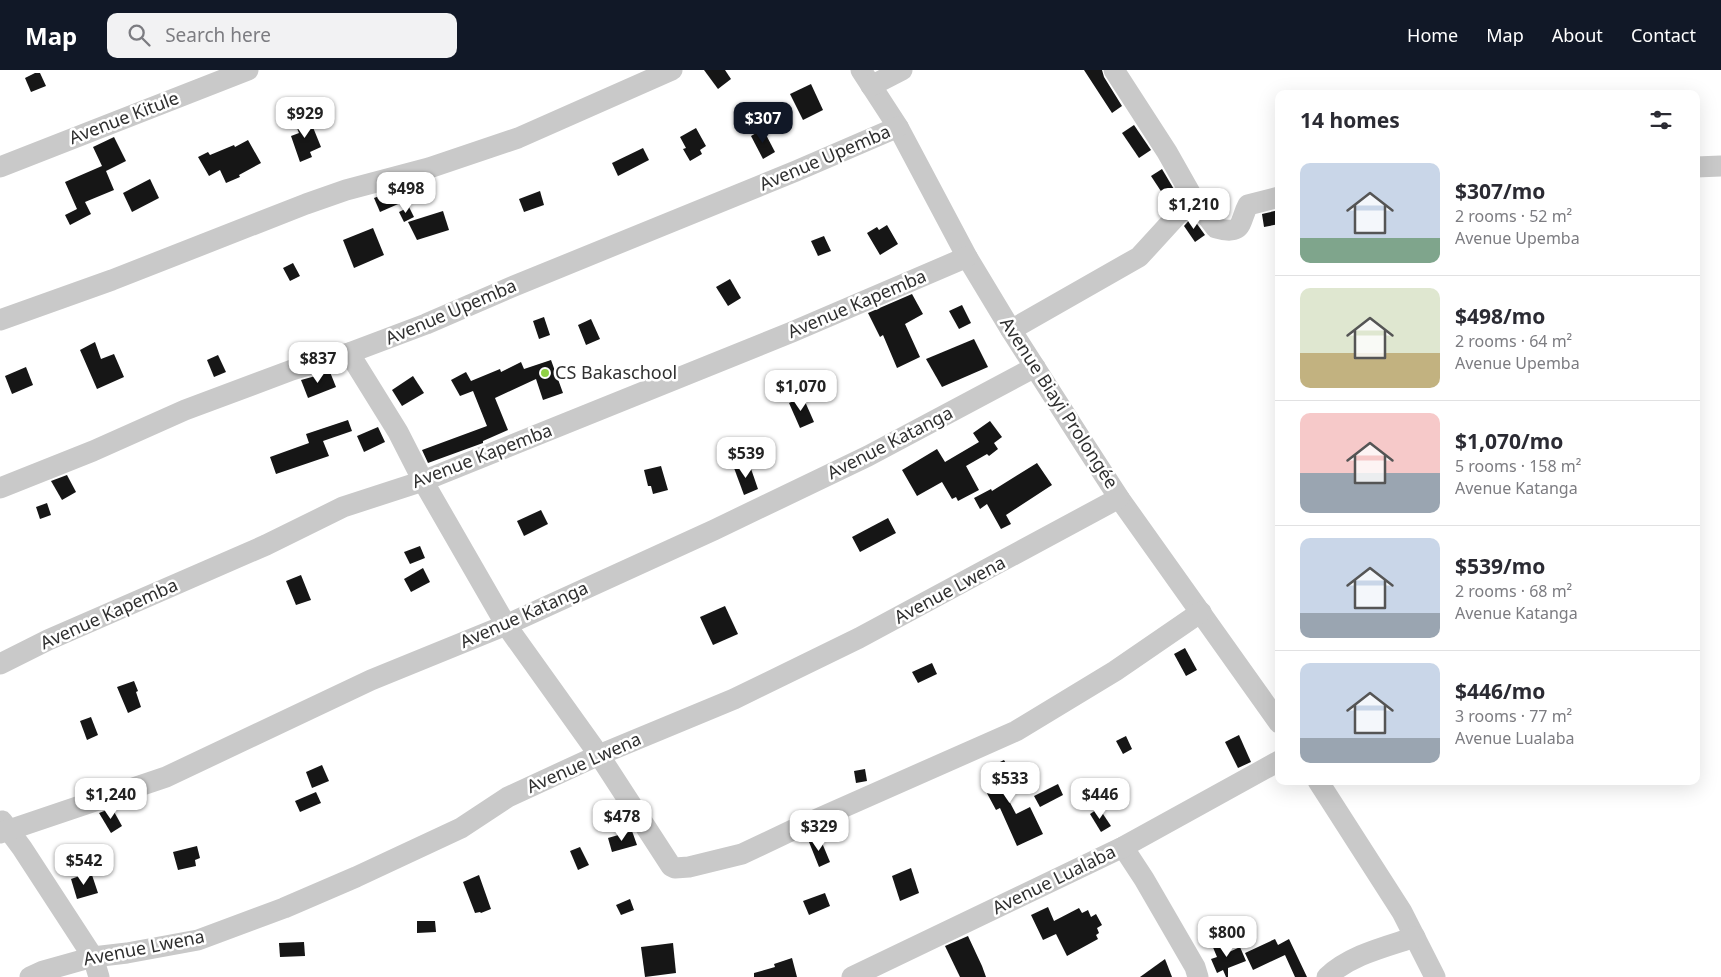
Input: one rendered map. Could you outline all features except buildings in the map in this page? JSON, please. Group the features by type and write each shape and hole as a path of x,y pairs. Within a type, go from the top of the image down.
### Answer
{"street":[{"name":"Avenue Kitule","path":"0,167 248,70"},
{"path":"0,320 112,280 306,204 346,190 429,168 518,138 672,70"},
{"path":"866,78 902,70"},
{"path":"1114,70 1167,152 1193,198 1216,228 1238,228 1241,225 1248,205 1275,198"},
{"name":"Avenue Biayi Prolongée","path":"866,78 898,127 967,256 1034,367 1120,498 1275,717"},
{"name":"Avenue Upemba","path":"0,488 93,452 185,410 292,370 349,353 426,324 514,286 787,175 898,127"},
{"path":"1700,167 1721,166"},
{"path":"1011,330 1140,257 1193,198"},
{"name":"Avenue Kapemba","path":"0,664 48,640 266,545 343,507 423,480 792,332 967,256"},
{"path":"349,353 398,432 423,480 506,625 599,755 671,866 675,868 742,854 1016,731 1115,671 1201,612"},
{"name":"Avenue Katanga","path":"3,828 166,777 371,680 506,625 714,530 868,456 1034,367"},
{"name":"Avenue Lwena","path":"30,977 44,971 96,967 127,953 198,940 284,908 356,877 461,828 508,797 599,755 734,699 859,638 1120,498"},
{"name":"Avenue Lualaba","path":"852,977 1123,847 1275,763"},
{"path":"1321,785 1402,912 1435,977"},
{"path":"3,828 96,967"},
{"path":"1123,847 1195,967 1198,977"},
{"path":"1326,977 1334,970 1368,953 1415,937"}],"place":[{"name":"CS Bakaschool","path":"545,373"}]}
